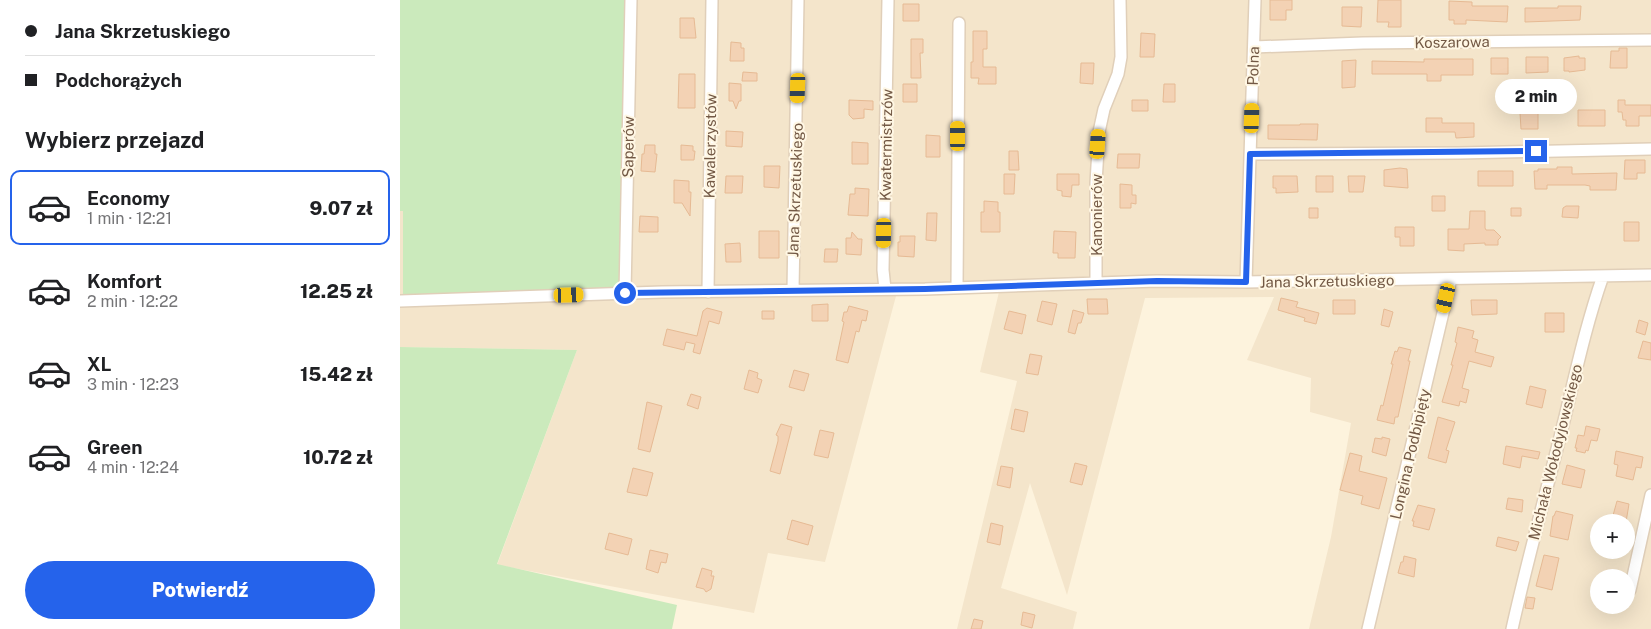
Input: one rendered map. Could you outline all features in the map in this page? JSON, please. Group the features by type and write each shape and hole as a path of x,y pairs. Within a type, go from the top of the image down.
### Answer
{"street":[{"name":"Saperów","path":"625,293 631,0"},
{"name":"Kawalerzystów","path":"708,292 712,0"},
{"name":"Jana Skrzetuskiego","path":"793,290 798,0"},
{"name":"Kwatermistrzów","path":"884,289 888,0"},
{"name":"Kanonierów","path":"1096,283 1096,183 1099,132 1104,109 1118,74 1121,57 1120,0"},
{"name":"Polna","path":"1246,282 1255,0"},
{"path":"957,287 959,23"},
{"name":"Koszarowa","path":"1254,47 1363,43 1651,40"},
{"path":"1250,154 1651,149"},
{"name":"Jana Skrzetuskiego","path":"400,301 625,293 884,289 1157,281 1246,282 1651,275"},
{"name":"Michała Wołodyjowskiego","path":"1512,629 1583,342 1603,276"},
{"name":"Longina Podbipięty","path":"1368,629 1451,279"},
{"path":"1635,569 1651,494"}],"shaded area":[{"path":"400,0 1651,0 1651,629 1309,629 1331,537 1351,423 1310,412 1311,378 1247,360 1274,297 1145,298 1067,595 1030,483 1001,588 1077,612 1073,629 957,629 1017,381 980,372 999,292 896,296 825,562 768,553 754,613 497,565 577,350 400,347"}],"green space":[{"path":"400,0 631,0 625,293 403,301 403,211 400,211"},
{"path":"400,347 577,350 497,564 677,605 672,629 400,629"}],"building":[{"path":"1270,0 1292,0 1292,10 1286,10 1286,20 1270,20"},
{"path":"1378,0 1401,0 1401,27 1388,27 1389,22 1377,22"},
{"path":"1449,1 1472,2 1472,6 1508,6 1507,22 1466,20 1466,24 1454,24 1454,20 1449,20"},
{"path":"903,4 919,4 919,21 903,21"},
{"path":"1558,6 1581,6 1580,20 1525,22 1525,8 1558,8"},
{"path":"1342,7 1362,7 1361,27 1342,26"},
{"path":"680,18 694,18 696,38 680,38"},
{"path":"973,31 987,31 987,49 983,49 983,67 996,67 996,84 978,84 979,78 971,78"},
{"path":"1141,33 1155,34 1154,57 1140,57"},
{"path":"911,39 923,39 923,53 920,53 921,78 911,78"},
{"path":"731,42 741,43 741,48 744,48 744,61 730,61"},
{"path":"1619,48 1627,48 1627,68 1610,68 1611,51 1619,51"},
{"path":"1579,56 1579,58 1585,58 1585,70 1564,71 1564,58"},
{"path":"1526,57 1548,57 1548,72 1526,73"},
{"path":"1491,58 1508,58 1508,74 1491,74"},
{"path":"1424,59 1473,59 1473,75 1441,75 1441,81 1427,81 1427,74 1372,74 1372,61 1424,62"},
{"path":"1356,60 1355,87 1342,88 1342,61"},
{"path":"1081,63 1094,63 1093,84 1080,83"},
{"path":"743,72 757,73 757,81 742,81"},
{"path":"679,74 695,74 695,108 678,108"},
{"path":"729,83 741,84 741,101 739,101 736,109 733,101 729,101"},
{"path":"903,84 917,84 917,102 903,102"},
{"path":"1164,84 1175,84 1175,102 1163,102"},
{"path":"1510,97 1526,97 1526,104 1538,105 1538,129 1521,129 1520,113 1515,113 1515,108 1510,108"},
{"path":"849,100 873,101 873,110 864,109 864,118 853,119 849,115"},
{"path":"1132,100 1148,100 1148,111 1132,111"},
{"path":"1618,100 1625,100 1625,105 1651,105 1651,116 1639,116 1639,126 1626,126 1626,120 1623,120 1622,112 1618,112"},
{"path":"1578,110 1605,110 1605,126 1578,126"},
{"path":"1426,118 1442,118 1442,123 1474,123 1474,137 1456,138 1455,132 1426,132"},
{"path":"1318,124 1317,140 1268,139 1268,125"},
{"path":"726,131 743,132 742,147 726,146"},
{"path":"926,135 940,136 940,157 926,157"},
{"path":"852,142 868,143 868,164 852,164"},
{"path":"645,145 655,145 655,154 657,154 655,172 641,171 642,154 644,154"},
{"path":"681,145 693,146 693,151 695,151 694,160 681,160"},
{"path":"1009,151 1018,151 1019,170 1009,170"},
{"path":"1118,154 1140,154 1139,168 1117,168"},
{"path":"1625,160 1645,160 1645,173 1637,173 1637,179 1624,179"},
{"path":"764,166 780,166 779,188 764,187"},
{"path":"1557,167 1572,167 1572,174 1617,173 1616,190 1590,190 1590,186 1585,185 1547,185 1547,189 1535,189 1534,171 1538,171 1538,169 1557,169"},
{"path":"1407,169 1408,188 1384,186 1384,170"},
{"path":"1478,171 1513,171 1513,186 1478,186"},
{"path":"1004,174 1015,174 1014,194 1004,194"},
{"path":"1057,174 1079,174 1079,185 1072,185 1071,197 1062,196 1062,191 1057,190"},
{"path":"726,176 743,176 742,193 725,193"},
{"path":"1273,176 1297,176 1298,192 1276,193 1276,188 1273,188"},
{"path":"1316,176 1333,176 1333,192 1316,192"},
{"path":"1348,176 1365,176 1363,192 1349,192"},
{"path":"674,180 689,181 689,192 691,192 690,216 682,203 674,203"},
{"path":"1120,184 1132,185 1132,195 1136,195 1136,204 1131,203 1131,208 1120,208"},
{"path":"855,188 869,189 868,216 848,215 850,194 855,194"},
{"path":"1432,196 1445,196 1445,211 1432,211"},
{"path":"984,201 998,202 1000,232 981,232 981,212 984,212"},
{"path":"1566,206 1579,206 1578,218 1562,217 1563,208"},
{"path":"1309,208 1318,208 1318,218 1309,218"},
{"path":"1511,208 1521,208 1521,216 1511,216"},
{"path":"1470,211 1485,211 1485,228 1486,230 1494,230 1501,237 1498,240 1498,245 1485,245 1485,243 1464,244 1464,251 1448,250 1448,229 1469,229"},
{"path":"927,213 937,213 936,241 926,240"},
{"path":"640,216 658,217 658,232 639,232"},
{"path":"1624,222 1639,222 1639,241 1624,241"},
{"path":"1395,227 1414,227 1414,246 1400,246 1400,237 1395,237"},
{"path":"759,231 779,231 779,258 759,258"},
{"path":"1054,231 1076,232 1075,258 1058,258 1058,253 1053,253"},
{"path":"852,232 858,239 862,239 861,255 846,254 846,238 851,238"},
{"path":"900,236 915,236 914,257 898,256"},
{"path":"740,243 741,262 726,262 725,244"},
{"path":"825,249 838,249 837,262 824,262"},
{"path":"1281,298 1298,302 1296,307 1319,313 1316,324 1304,321 1305,318 1278,310"},
{"path":"1087,299 1107,299 1108,314 1088,314"},
{"path":"1333,300 1355,300 1355,314 1333,314"},
{"path":"1471,300 1497,300 1497,314 1472,315"},
{"path":"1042,301 1057,304 1052,325 1037,321"},
{"path":"828,304 828,321 812,321 812,305"},
{"path":"849,306 868,311 866,321 862,320 859,332 856,331 848,363 836,360 844,322 842,321 844,312 847,312"},
{"path":"707,308 722,312 719,324 709,321 700,354 693,352 695,344 686,342 684,350 663,345 667,329 697,336 703,311"},
{"path":"1384,309 1393,312 1389,327 1381,325"},
{"path":"1073,310 1084,313 1081,323 1078,323 1075,334 1068,332"},
{"path":"762,311 774,311 774,319 762,319"},
{"path":"1009,311 1026,315 1022,334 1004,329"},
{"path":"1545,313 1564,313 1564,332 1545,332"},
{"path":"1639,320 1648,323 1645,335 1636,332"},
{"path":"1458,327 1474,331 1472,338 1478,340 1475,352 1494,357 1491,367 1469,361 1462,388 1469,390 1466,403 1460,401 1459,406 1442,402 1453,365 1451,365 1457,343 1455,342"},
{"path":"1643,341 1651,343 1651,360 1638,358"},
{"path":"1399,347 1411,350 1398,417 1395,417 1394,424 1377,420 1381,405 1383,406 1393,364 1391,364 1395,351 1397,352"},
{"path":"1030,354 1042,356 1038,375 1026,373"},
{"path":"749,370 758,373 757,378 762,380 758,393 744,389"},
{"path":"794,370 809,374 804,391 789,387"},
{"path":"1530,386 1546,390 1542,408 1526,404"},
{"path":"691,394 701,397 698,409 687,405"},
{"path":"647,402 662,406 650,452 638,449"},
{"path":"1015,409 1028,412 1024,432 1011,429"},
{"path":"1438,417 1455,422 1446,450 1449,451 1446,463 1428,458"},
{"path":"781,424 792,427 780,474 770,471 778,441 778,436 776,435"},
{"path":"1586,426 1600,429 1597,441 1591,440 1588,451 1586,450 1585,453 1576,451 1577,448 1575,448 1578,435 1584,436"},
{"path":"820,430 834,433 828,458 814,455"},
{"path":"1382,437 1390,439 1386,456 1372,452 1375,438 1382,439"},
{"path":"1506,446 1540,452 1538,459 1522,456 1520,468 1503,464"},
{"path":"1616,451 1643,457 1641,468 1636,467 1633,480 1616,476 1618,465 1614,464"},
{"path":"1350,453 1362,456 1359,471 1387,478 1379,509 1361,504 1363,496 1340,490"},
{"path":"1075,463 1087,466 1082,485 1070,482"},
{"path":"1567,465 1585,470 1581,488 1562,484"},
{"path":"1001,466 1013,468 1010,488 997,485"},
{"path":"633,468 653,473 647,496 627,492"},
{"path":"1508,498 1523,500 1522,512 1506,509"},
{"path":"1617,501 1629,504 1627,514 1613,514"},
{"path":"1418,505 1435,509 1429,530 1413,526 1414,521 1412,521"},
{"path":"1556,511 1573,515 1568,540 1550,536 1553,516"},
{"path":"792,520 813,526 808,545 787,539"},
{"path":"991,523 1003,526 1000,545 987,542"},
{"path":"609,533 632,539 628,555 605,549"},
{"path":"1498,537 1519,542 1516,551 1496,546"},
{"path":"650,550 668,554 666,563 661,562 658,573 646,569"},
{"path":"1544,555 1559,558 1552,590 1536,586"},
{"path":"1404,556 1416,559 1414,577 1398,573"},
{"path":"702,568 712,571 711,576 714,576 711,589 706,592 704,589 696,587"},
{"path":"1527,597 1535,598 1533,609 1525,608"},
{"path":"1023,612 1035,615 1032,628 1021,625"},
{"path":"974,619 983,621 981,629 971,629"}],"route":[{"path":"625,293 925,289 1157,281 1246,282 1250,154 1536,151"}]}
